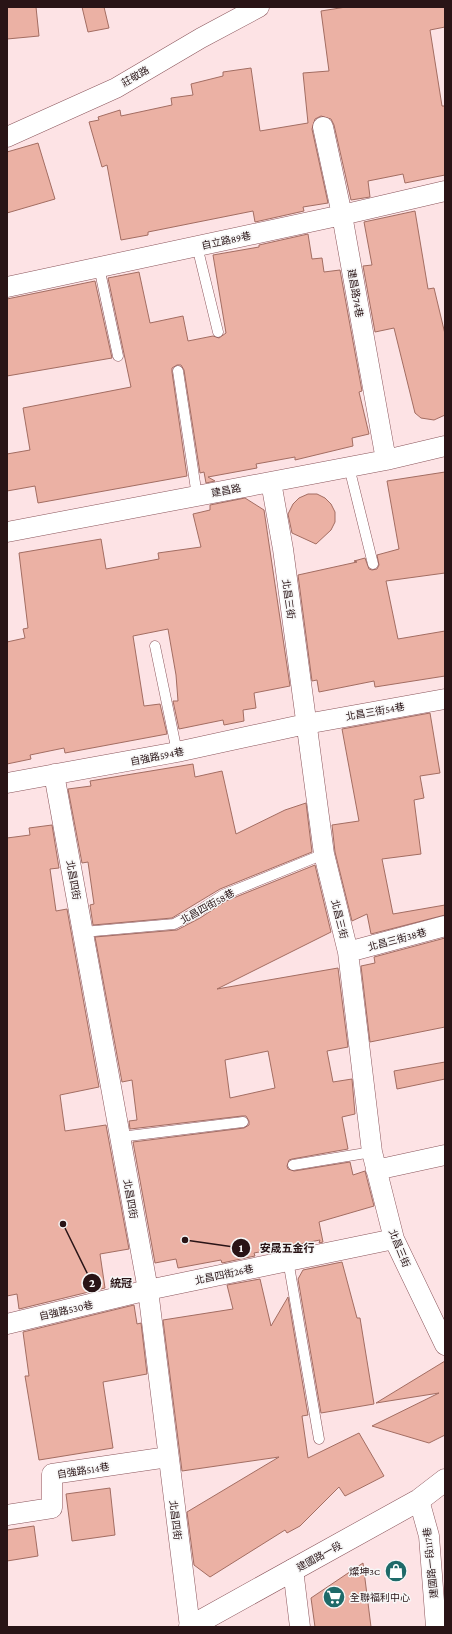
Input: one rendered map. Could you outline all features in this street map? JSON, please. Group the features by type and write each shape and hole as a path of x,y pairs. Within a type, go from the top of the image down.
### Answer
{"street":[{"name":"莊敬路","path":"7,137 116,88 201,38 260,7"},
{"name":"建昌路74巷","path":"323,127 342,215 386,460"},
{"name":"自立路89巷","path":"7,286 342,215 445,191"},
{"name":"建昌路","path":"7,532 386,460 445,446"},
{"name":"北昌三街","path":"271,482 283,549 324,854 348,952 374,1161 394,1239 445,1345"},
{"name":"北昌三街54巷","path":"306,724 445,699"},
{"name":"自強路594巷","path":"7,783 177,752 306,724"},
{"name":"北昌四街","path":"54,774 148,1290 190,1627"},
{"name":"北昌三街38巷","path":"348,952 445,926"},
{"path":"374,1161 445,1155"},
{"name":"北昌四街26巷","path":"148,1290 394,1239"},
{"name":"自強路530巷","path":"7,1324 148,1290"},
{"name":"自強路514巷","path":"7,1516 52,1508 52,1474 168,1457"},
{"name":"建國路一段","path":"190,1627 419,1500 445,1480"},
{"name":"建國路一段117巷","path":"419,1500 437,1535 436,1627"},
{"path":"294,1570 300,1627"}],"lane":[{"path":"197,246 218,332"},
{"path":"99,267 118,356"},
{"path":"178,371 197,496"},
{"path":"349,467 373,564"},
{"path":"155,646 177,752"},
{"name":"北昌四街58巷","path":"83,932 174,924 197,912 223,895 324,854"},
{"path":"120,1137 243,1122"},
{"path":"293,1164 374,1161"},
{"path":"288,1260 319,1439"}],"building":[{"path":"7,7 36,7 39,36 7,39"},
{"path":"82,7 104,7 109,28 88,32"},
{"path":"346,7 445,7 445,27 430,30 442,106 445,106 445,175 405,183 403,174 368,181 370,197 351,200 334,125 331,119 321,116 315,119 312,129 328,203 303,207 304,211 255,222 253,211 148,232 148,235 121,240 107,165 102,167 89,122 99,120 98,117 120,110 121,116 172,105 171,98 193,95 191,84 223,76 223,72 251,68 260,131 308,123 303,73 329,71 321,11"},
{"path":"38,143 55,199 7,213 7,152"},
{"path":"415,211 428,289 434,288 445,334 445,415 434,420 421,418 415,413 394,328 375,332 363,266 372,265 364,222"},
{"path":"308,234 312,259 322,258 324,272 340,270 362,391 359,392 369,434 352,438 353,446 295,460 295,457 256,464 257,468 208,477 215,481 206,483 204,472 200,473 184,370 181,365 177,365 172,368 172,372 187,476 38,503 35,486 7,491 7,454 30,450 23,408 131,387 108,278 139,272 150,323 183,316 188,341 213,336 219,338 226,333 213,255 259,247 259,245"},
{"path":"95,281 112,358 7,376 7,299"},
{"path":"445,472 445,573 386,581 398,639 445,631 445,676 375,687 374,681 319,692 317,680 312,681 298,575 357,562 354,561 365,558 369,569 377,569 379,565 377,555 399,549 387,481"},
{"path":"308,494 317,494 325,498 331,504 335,512 335,522 331,530 316,544 292,533 288,514 293,504 299,498"},
{"path":"245,498 264,510 290,686 254,693 256,708 243,710 244,721 224,725 223,720 179,729 173,701 178,701 176,675 168,629 133,636 144,706 160,704 167,734 65,753 64,748 30,755 31,759 7,764 7,642 25,638 23,629 28,628 19,553 101,539 106,569 159,559 158,553 201,547 193,514 210,510 210,505"},
{"path":"430,713 440,773 420,776 424,798 414,800 421,854 382,859 393,914 445,905 445,915 371,934 367,914 352,921 335,852 332,825 359,821 342,729"},
{"path":"193,764 195,777 222,771 236,834 285,810 306,803 312,852 220,889 172,918 93,925 90,905 94,904 88,862 82,863 68,789 91,786 90,781"},
{"path":"52,825 59,868 50,869 56,911 67,909 99,1087 60,1095 65,1131 106,1125 129,1249 100,1254 105,1288 19,1309 17,1294 7,1296 7,838 30,835 29,828"},
{"path":"315,865 331,932 217,989 338,968 348,1047 327,1051 333,1082 352,1079 355,1114 342,1117 348,1149 292,1159 289,1160 287,1166 288,1169 294,1171 350,1162 353,1175 365,1171 374,1206 319,1222 323,1242 319,1243 320,1240 254,1253 255,1256 222,1263 221,1260 178,1268 176,1259 155,1263 133,1142 244,1128 249,1125 249,1121 246,1116 242,1116 130,1129 129,1121 137,1120 132,1080 122,1082 95,937 177,930 200,918 226,901","holes":["268,1051 275,1088 230,1098 225,1060"]},
{"path":"445,938 445,1027 370,1042 361,966 375,963 374,957"},
{"path":"445,1062 445,1079 397,1089 394,1071"},
{"path":"342,1262 357,1318 360,1318 374,1404 321,1413 298,1279 303,1270"},
{"path":"260,1279 271,1326 288,1297 308,1415 302,1416 308,1458 359,1433 384,1476 345,1496 339,1487 300,1526 287,1533 285,1530 210,1577 194,1565 187,1512 279,1457 182,1471 163,1320 233,1309 227,1285"},
{"path":"134,1305 137,1324 141,1323 147,1374 103,1382 113,1448 39,1460 25,1376 29,1376 23,1332"},
{"path":"445,1361 445,1435 429,1443 372,1426 439,1393 376,1403"},
{"path":"110,1488 115,1535 72,1541 66,1494"},
{"path":"34,1526 38,1556 7,1561 7,1530"},
{"path":"363,1563 371,1627 315,1627 311,1598"}],"place":[{"name":"統冠","path":"63,1224"},
{"name":"安晟五金行","path":"185,1240"},
{"name":"燦坤3C","path":"396,1571"},
{"name":"全聯福利中心","path":"334,1597"}]}
